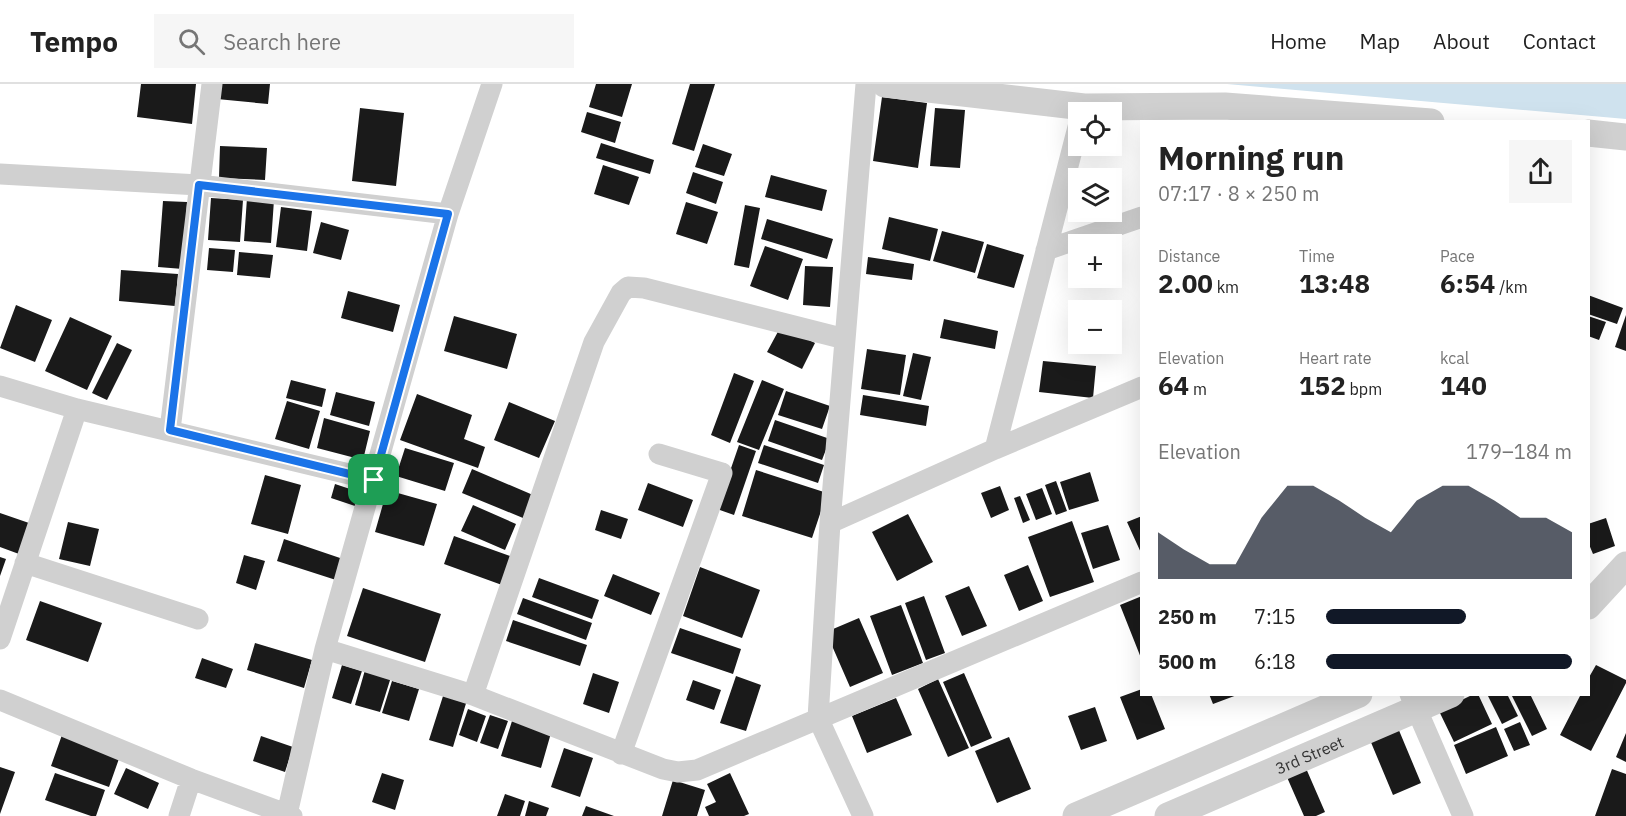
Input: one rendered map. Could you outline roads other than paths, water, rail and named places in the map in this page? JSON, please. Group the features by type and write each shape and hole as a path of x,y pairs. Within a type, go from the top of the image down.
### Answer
{"street":[{"path":"170,430 212,84"},
{"path":"0,700 191,779 289,815 325,649 448,214 492,84"},
{"path":"863,816 818,718 830,523 866,84"},
{"path":"885,84 1068,113"},
{"path":"1122,115 1224,114 1394,120"},
{"path":"1590,133 1626,137"},
{"path":"995,449 1071,156"},
{"path":"0,174 199,185 448,214"},
{"path":"1046,250 1140,218"},
{"path":"474,695 594,342 621,293 628,287 644,288 845,339"},
{"path":"0,386 77,409 374,480"},
{"path":"830,523 995,449 1140,388"},
{"path":"0,639 77,409"},
{"path":"621,754 722,473 659,454"},
{"path":"25,563 198,619"},
{"path":"1590,604 1622,576"},
{"path":"325,649 474,695 621,754 678,772 697,770 1140,583"},
{"path":"1076,816 1354,696"},
{"name":"3rd Street","path":"1168,816 1413,702 1442,696"},
{"path":"1413,702 1463,816"},
{"path":"179,816 191,779"}],"water":[{"path":"1227,84 1626,84 1626,119"}]}
